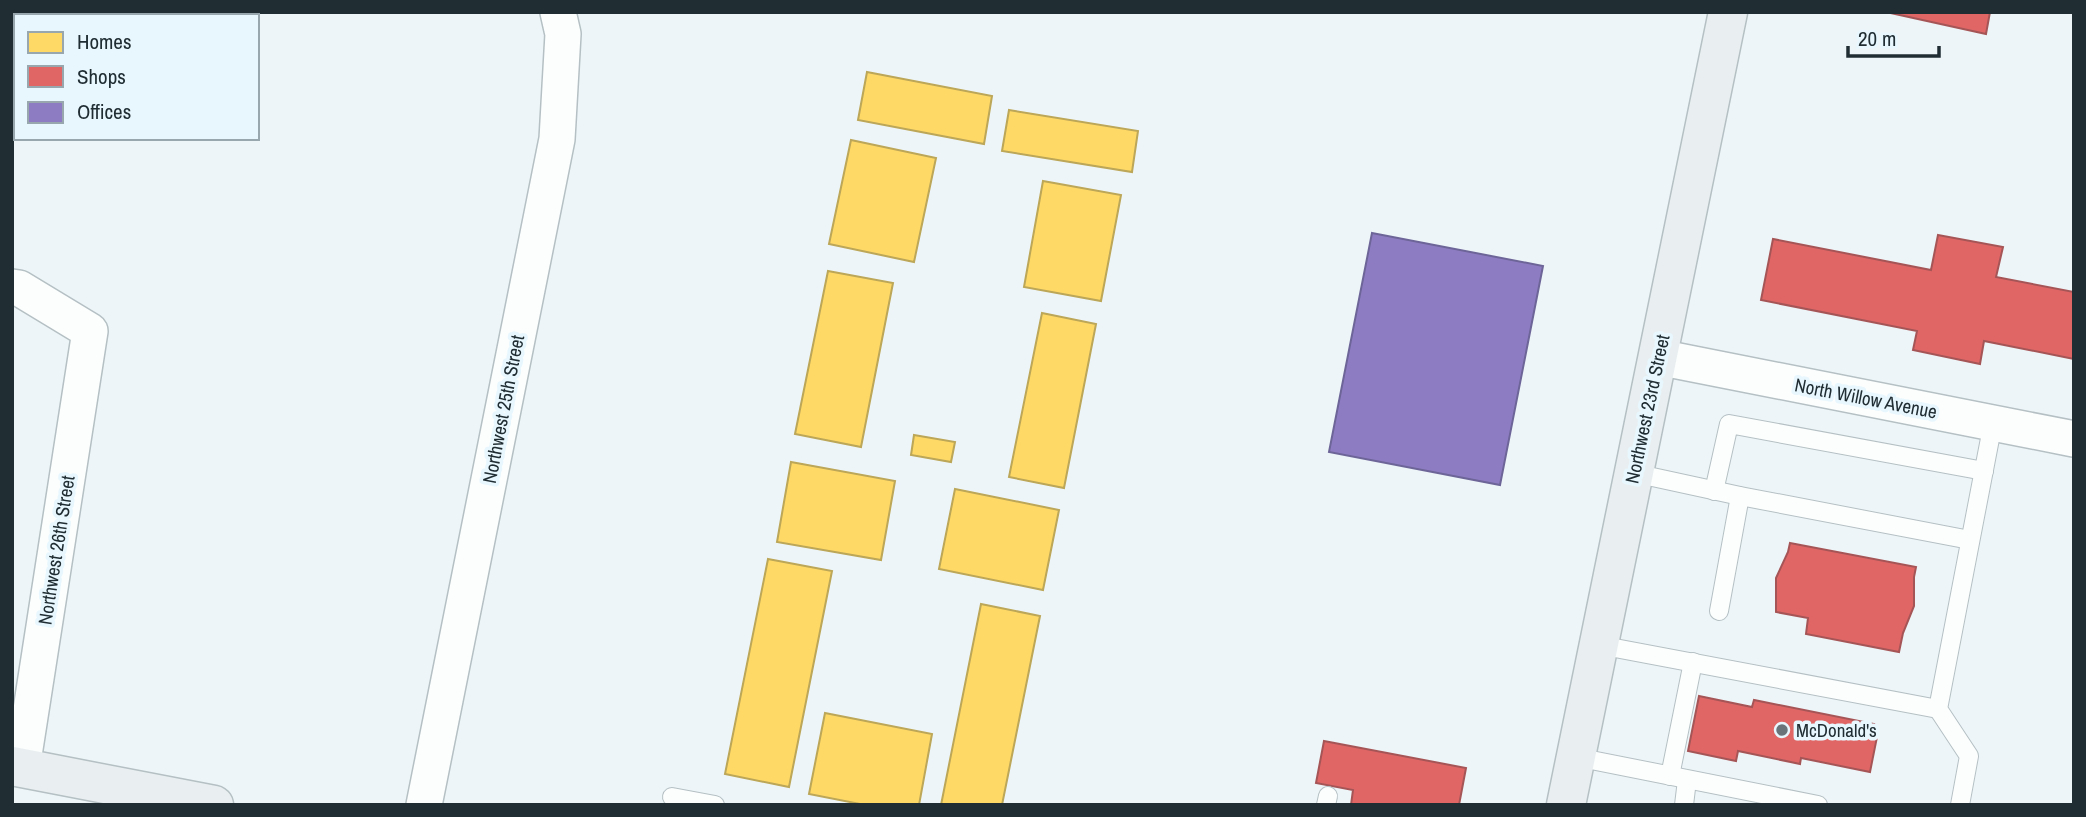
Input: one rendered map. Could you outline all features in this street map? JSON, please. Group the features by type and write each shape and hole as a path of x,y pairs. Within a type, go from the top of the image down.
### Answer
{"main road":[{"name":"Northwest 23rd Street","path":"1566,805 1728,12"},
{"path":"17,767 214,805"}],"street":[{"name":"Northwest 25th Street","path":"424,805 557,139 563,34 558,12"},
{"name":"Northwest 26th Street","path":"12,287 19,288 90,331 17,767"},
{"name":"North Willow Avenue","path":"1658,357 2074,439"}],"lane":[{"path":"1960,805 1969,756 1938,709 1993,423"},
{"path":"1714,491 1728,424 1984,471"},
{"path":"1634,473 1970,540"},
{"path":"1719,611 1740,496"},
{"path":"1599,645 1938,709"},
{"path":"1684,805 1679,778 1693,662"},
{"path":"1576,757 1818,805"},
{"path":"672,797 715,805"}],"building: Homes":[{"path":"867,72 992,96 984,144 858,120"},
{"path":"1009,110 1138,131 1132,172 1002,151"},
{"path":"851,140 936,158 914,262 829,244"},
{"path":"1043,181 1121,195 1101,301 1024,287"},
{"path":"828,271 893,283 861,447 795,434"},
{"path":"1042,313 1096,324 1064,488 1009,477"},
{"path":"914,435 955,442 951,462 911,455"},
{"path":"791,462 895,481 881,560 777,542"},
{"path":"955,489 1059,510 1043,590 939,569"},
{"path":"768,559 832,571 789,787 725,774"},
{"path":"981,604 1040,616 1002,805 941,805"},
{"path":"825,713 932,734 919,805 865,805 809,794"}],"building: Shops":[{"path":"1886,12 1990,12 1986,34"},
{"path":"1938,235 2003,247 1996,277 2074,292 2074,359 1984,341 1980,364 1913,350 1917,331 1761,300 1773,239 1931,270"},
{"path":"1790,543 1916,567 1914,606 1899,652 1806,634 1808,618 1776,612 1776,578"},
{"name":"McDonald's","path":"1699,696 1752,707 1754,700 1874,724 1871,735 1877,737 1870,772 1801,758 1800,764 1738,751 1736,761 1688,751"},
{"path":"1324,741 1466,768 1459,805 1351,805 1353,790 1316,783"}],"building: Offices":[{"path":"1372,233 1543,266 1500,485 1329,452"}],"place":[{"name":"McDonald's","path":"1782,730"}]}
